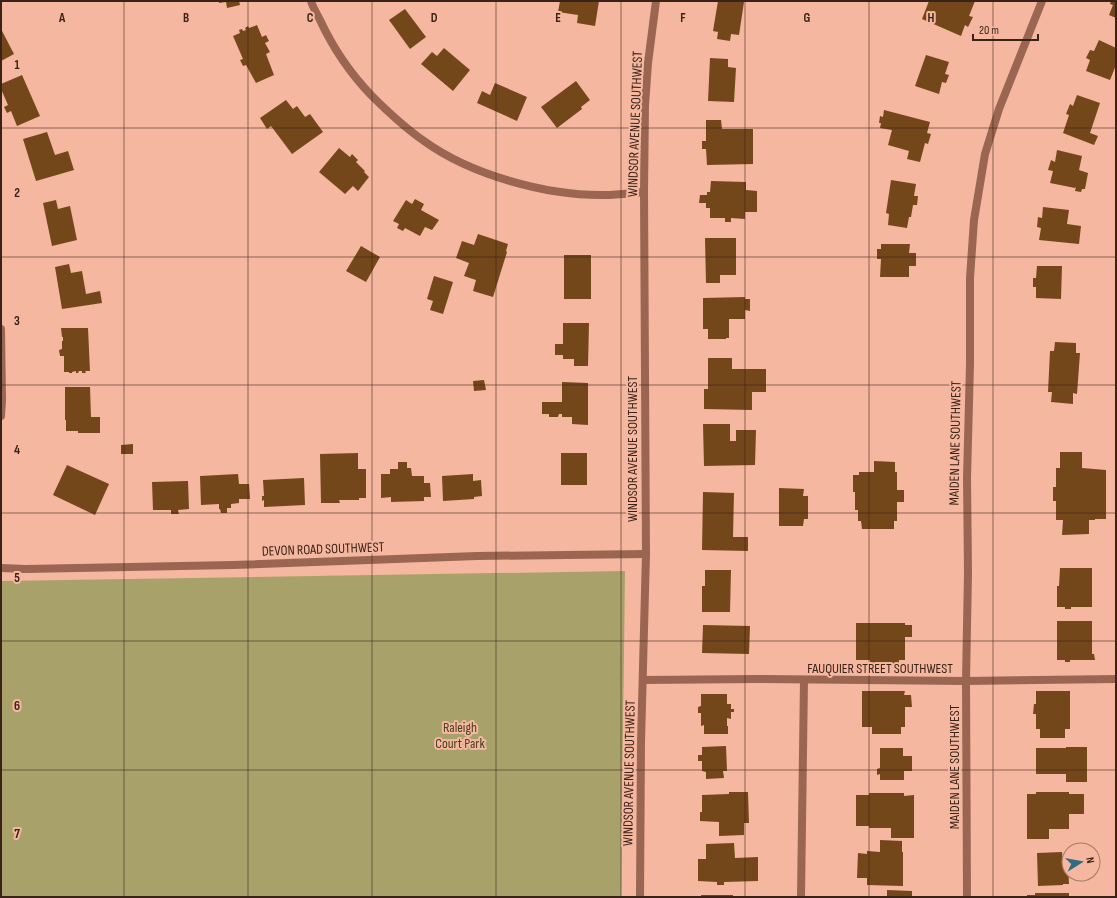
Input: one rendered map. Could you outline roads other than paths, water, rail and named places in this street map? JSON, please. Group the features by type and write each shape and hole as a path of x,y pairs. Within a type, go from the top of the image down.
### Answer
{"street":[{"path":"311,1 325,32 341,59 361,85 391,115 424,142 454,160 494,176 565,193 605,195 644,192"},
{"name":"WINDSOR AVENUE SOUTHWEST","path":"640,897 641,750 646,554 644,192 646,91 656,1"},
{"name":"MAIDEN LANE SOUTHWEST","path":"967,897 967,478 970,364 970,278 974,220 987,146 999,109 1042,1"},
{"path":"1,329 1,416"},
{"name":"DEVON ROAD SOUTHWEST","path":"1,568 26,569 233,565 477,556 646,554"},
{"name":"FAUQUIER STREET SOUTHWEST","path":"643,680 758,679 966,681 1116,679"},
{"path":"801,897 804,680"}],"park label":[{"name":"Raleigh Court Park","path":"460,736"}]}
